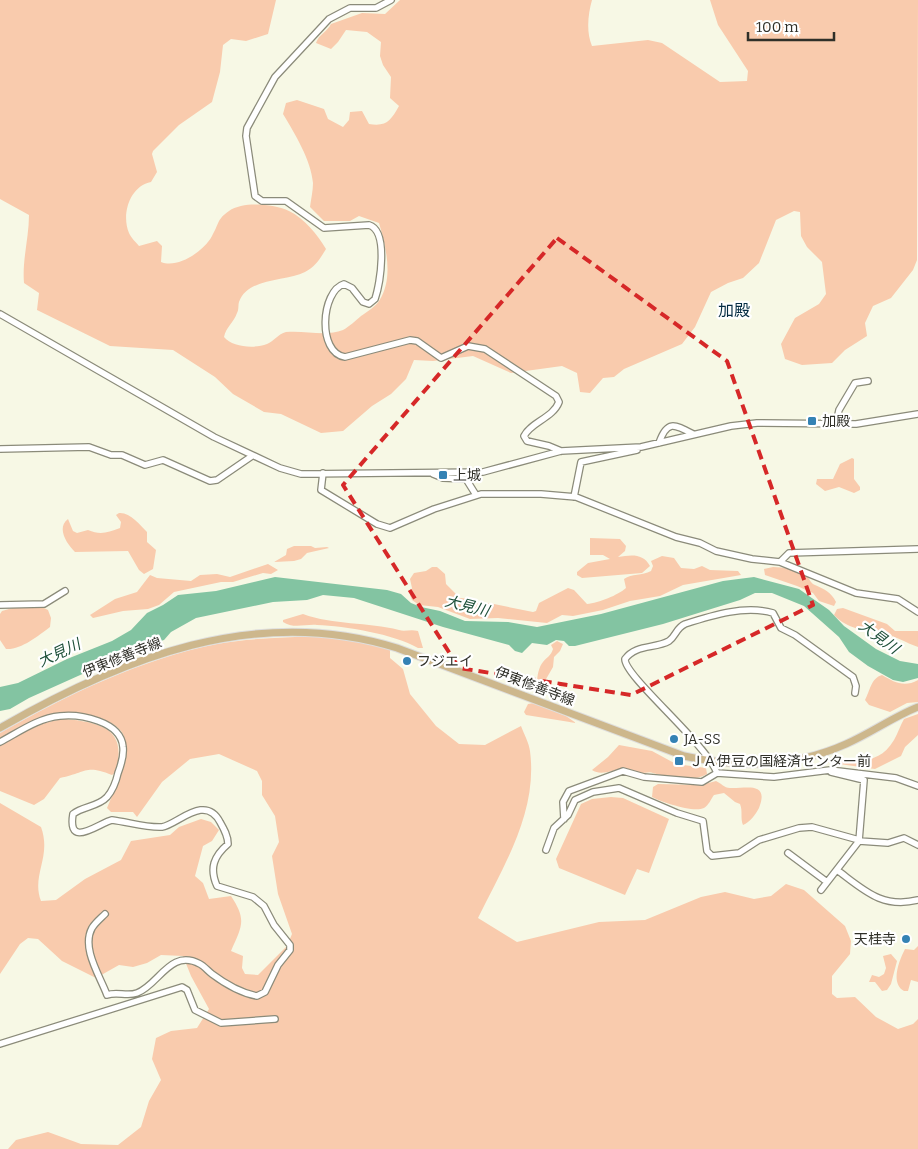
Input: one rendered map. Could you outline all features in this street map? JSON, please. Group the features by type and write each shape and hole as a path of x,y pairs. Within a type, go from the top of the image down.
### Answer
{"main road":[{"name":"伊東修善寺線","path":"0,728 45,703 138,662 191,644 238,635 324,632 366,638 397,648 684,756 713,763 767,764 821,753 846,744 918,707"}],"street":[{"path":"391,0 376,8 350,8 338,14 322,26 275,77 247,128 246,136 255,196 262,200 286,201 324,228 369,225 376,230 382,253 375,299 369,304 363,302 347,284 341,285 332,294 327,310 327,334 331,349 336,354 345,357 410,340 417,341 441,358 468,346 485,349 556,396 559,402 556,409 528,430 524,436 526,441 549,446 561,452"},
{"path":"0,314 214,437 252,456 292,472 483,472 561,452 644,447"},
{"path":"836,424 840,407 854,383 868,380"},
{"path":"574,497 581,462 631,452 693,434 757,423 856,424 918,414"},
{"path":"659,443 665,429 670,426 677,426 693,434"},
{"path":"0,449 89,447 111,455 122,455 145,464 163,460 210,481 217,480 252,456"},
{"path":"323,473 321,490 377,524 390,528 434,509 476,495 533,494 574,497 590,501 676,537 700,543 716,551 752,559 780,562 856,593 898,600 918,612"},
{"path":"433,473 436,476 466,479 476,495"},
{"path":"780,562 788,553 918,549"},
{"path":"0,605 44,604 65,591"},
{"path":"717,774 713,763 627,667 625,658 629,654 636,650 668,642 679,627 685,624 732,612 759,609 773,614 781,628 796,635 853,677 856,686 855,693"},
{"path":"0,742 44,719 61,716 103,722 121,738 123,747 121,764 114,787 107,797 94,806 73,814 72,825 75,830 81,832 90,831 112,820 163,827 187,813 206,811 215,815 228,838 228,844 216,856 212,869 217,886 253,897 264,906 274,926 290,945 290,950 278,965 265,992 256,996 237,990 200,964 182,961 173,963 142,991 129,995 118,992 107,995 88,948 88,937 92,926 105,914"},
{"path":"821,890 859,840 864,780 831,774 830,770"},
{"path":"564,820 563,802 569,791 613,773 629,772 644,777 702,782 717,774 774,777 830,770 896,778 918,786"},
{"path":"546,850 554,828 557,823 564,820 575,800 580,796 619,788 677,813 703,821 707,851 712,856 739,853 759,840 799,828 812,827 859,840 883,843 904,838 918,845"},
{"path":"788,853 827,882"},
{"path":"837,870 876,899 898,902 918,900"},
{"path":"0,1044 182,987 187,990 195,1010 221,1022 275,1019"}],"highlighted area":[{"path":"557,238 727,361 813,605 631,695 459,668 343,485"}],"shaded area":[{"path":"0,0 276,0 268,34 246,41 231,39 223,45 220,72 212,102 179,125 153,151 152,154 157,172 151,182 138,189 133,195 129,202 126,218 129,233 139,246 157,241 162,246 161,262 168,264 182,261 197,253 208,242 222,217 229,211 242,206 267,205 289,211 305,222 315,233 326,249 312,268 297,275 259,284 250,288 244,294 239,302 236,316 226,330 224,337 238,345 262,346 286,332 329,333 343,330 371,309 384,292 387,262 379,223 359,216 350,221 324,221 310,207 313,183 312,174 302,147 283,114 286,103 297,100 324,109 328,119 343,127 349,120 350,112 362,111 369,124 380,124 391,119 399,106 390,98 391,77 383,65 380,56 381,42 367,32 346,30 331,49 316,43 331,24 362,13 385,14 400,0 592,0 588,23 592,46 648,40 662,43 720,82 747,81 748,71 718,25 710,0 918,0 917,260 913,270 891,298 873,306 865,323 867,336 845,350 832,363 802,365 785,359 781,344 795,318 819,304 826,294 822,262 807,247 801,236 800,212 794,211 776,220 759,263 743,278 711,292 695,327 682,344 624,369 614,377 603,378 590,393 580,392 577,373 562,366 511,373 473,356 433,361 414,360 406,379 391,394 372,406 343,431 321,433 281,414 264,412 233,394 215,377 173,350 110,346 37,310 39,293 24,283 29,215 0,199"},
{"path":"852,458 854,459 854,479 860,490 854,493 839,487 825,491 816,484 817,479 833,479 840,464"},
{"path":"119,513 131,517 147,532 147,542 156,550 153,569 144,574 139,570 128,551 75,552 64,536 63,527 68,519 73,531 77,533 88,530 104,533 120,528 121,522 116,515"},
{"path":"590,538 620,539 626,546 625,551 618,557 640,557 650,566 642,573 582,578 577,575 577,572 588,563 610,559 603,555 590,555"},
{"path":"294,546 329,548 307,553 301,559 294,561 274,562 286,555 287,549"},
{"path":"662,556 674,558 681,568 694,569 702,566 710,570 738,571 741,575 683,585 660,596 630,601 603,610 573,616 562,615 547,623 498,618 470,619 438,607 419,605 412,600 410,595 412,588 410,579 414,573 437,567 445,574 446,584 460,598 472,599 477,603 489,603 533,612 536,611 539,603 568,588 574,590 587,604 623,591 626,588 624,579 651,571 653,566 651,561"},
{"path":"268,564 278,570 271,574 263,573 233,582 221,582 174,592 159,605 148,609 123,611 93,618 90,615 115,599 137,592 150,575 157,578 191,581 200,575 217,574 230,577"},
{"path":"773,567 791,569 804,574 812,583 830,593 836,602 834,606 819,601 813,593 765,575 764,569"},
{"path":"275,577 387,590 401,594 411,603 421,607 440,611 465,621 508,622 537,627 601,614 723,581 754,577 799,589 829,610 844,626 876,649 900,661 918,664 918,678 903,682 893,680 868,666 849,652 839,637 804,606 772,593 755,593 740,600 663,624 575,646 569,646 564,641 556,640 547,645 532,643 522,653 515,651 509,645 443,627 354,598 323,595 307,600 273,602 196,618 171,632 164,640 147,645 29,698 10,709 0,711 0,687 18,683 67,659 112,641 131,630 147,613 178,595 216,591"},
{"path":"16,607 42,607 48,610 51,618 50,627 23,645 6,649 0,640 0,614 2,611"},
{"path":"843,608 887,624 895,631 918,631 918,647 891,635 845,624 834,615 837,609"},
{"path":"303,614 326,620 387,627 401,631 418,631 423,648 418,648 383,635 355,629 313,625 295,626 283,622 283,620"},
{"path":"315,636 355,641 390,649 390,658 403,669 410,694 436,726 459,744 485,745 521,726 530,751 531,774 529,795 517,838 478,918 517,942 599,922 645,920 701,897 725,892 754,899 771,896 786,884 804,890 845,926 851,941 850,954 832,976 832,994 837,998 855,997 876,1017 898,1029 913,1024 918,1019 918,1149 8,1149 16,1140 48,1132 81,1144 118,1145 141,1127 149,1101 161,1080 152,1059 156,1038 171,1031 197,1028 209,1009 191,976 183,956 161,955 147,963 133,967 119,965 96,978 62,961 38,939 28,938 20,944 0,974 0,803 41,827 44,848 38,883 41,901 56,900 85,879 121,860 131,841 170,835 179,827 201,819 211,822 219,830 212,841 203,846 195,876 203,883 209,899 231,896 236,904 241,917 241,923 231,951 243,956 242,968 245,974 258,975 287,946 292,934 278,894 272,856 279,842 275,816 262,795 262,781 257,771 219,754 190,759 162,782 137,817 133,812 111,812 107,808 122,770 125,748 121,731 112,724 90,716 61,712 42,717 0,738 0,733 78,692 160,659 229,642"},
{"path":"557,641 563,644 560,651 554,657 553,667 538,693 539,669 553,649 551,645"},
{"path":"882,675 895,682 904,684 918,680 918,702 907,703 890,712 869,705 865,700 871,685 875,679"},
{"path":"534,703 566,716 576,723 526,715 524,712 528,704"},
{"path":"918,714 918,735 905,747 901,756 875,769 825,762 833,756 851,760 867,760 882,754 894,740 904,719"},
{"path":"66,719 101,726 115,737 119,758 116,772 112,775 96,770 86,770 60,778 44,799 34,805 0,791 0,744 40,725"},
{"path":"619,745 652,751 676,764 706,768 707,774 687,779 651,772 638,773 628,769 600,773 592,770"},
{"path":"716,781 728,788 748,787 754,788 761,793 759,808 748,822 743,825 740,804 724,793 714,795 706,807 699,809 678,806 652,797 653,787 658,784 701,785"},
{"path":"623,798 669,819 649,873 637,869 625,895 559,868 556,859 581,804 592,799"},
{"path":"918,946 918,982 911,980 908,991 904,991 897,983 898,965 905,949 914,950"},
{"path":"891,954 897,961 891,984 887,990 882,991 875,982 869,982 872,975 879,977 884,974 886,968 883,956"}],"place":[{"name":"加殿","path":"812,421"},
{"name":"上城","path":"443,475"},
{"name":"フジエイ","path":"407,661"},
{"name":"JA-SS","path":"674,739"},
{"name":"ＪＡ伊豆の国経済センター前","path":"679,761"},
{"name":"天桂寺","path":"906,939"}],"district":[{"name":"加殿","path":"734,310"}],"water label":[{"name":"大見川","path":"467,606"},
{"name":"大見川","path":"879,637"},
{"name":"大見川","path":"59,653"}]}
